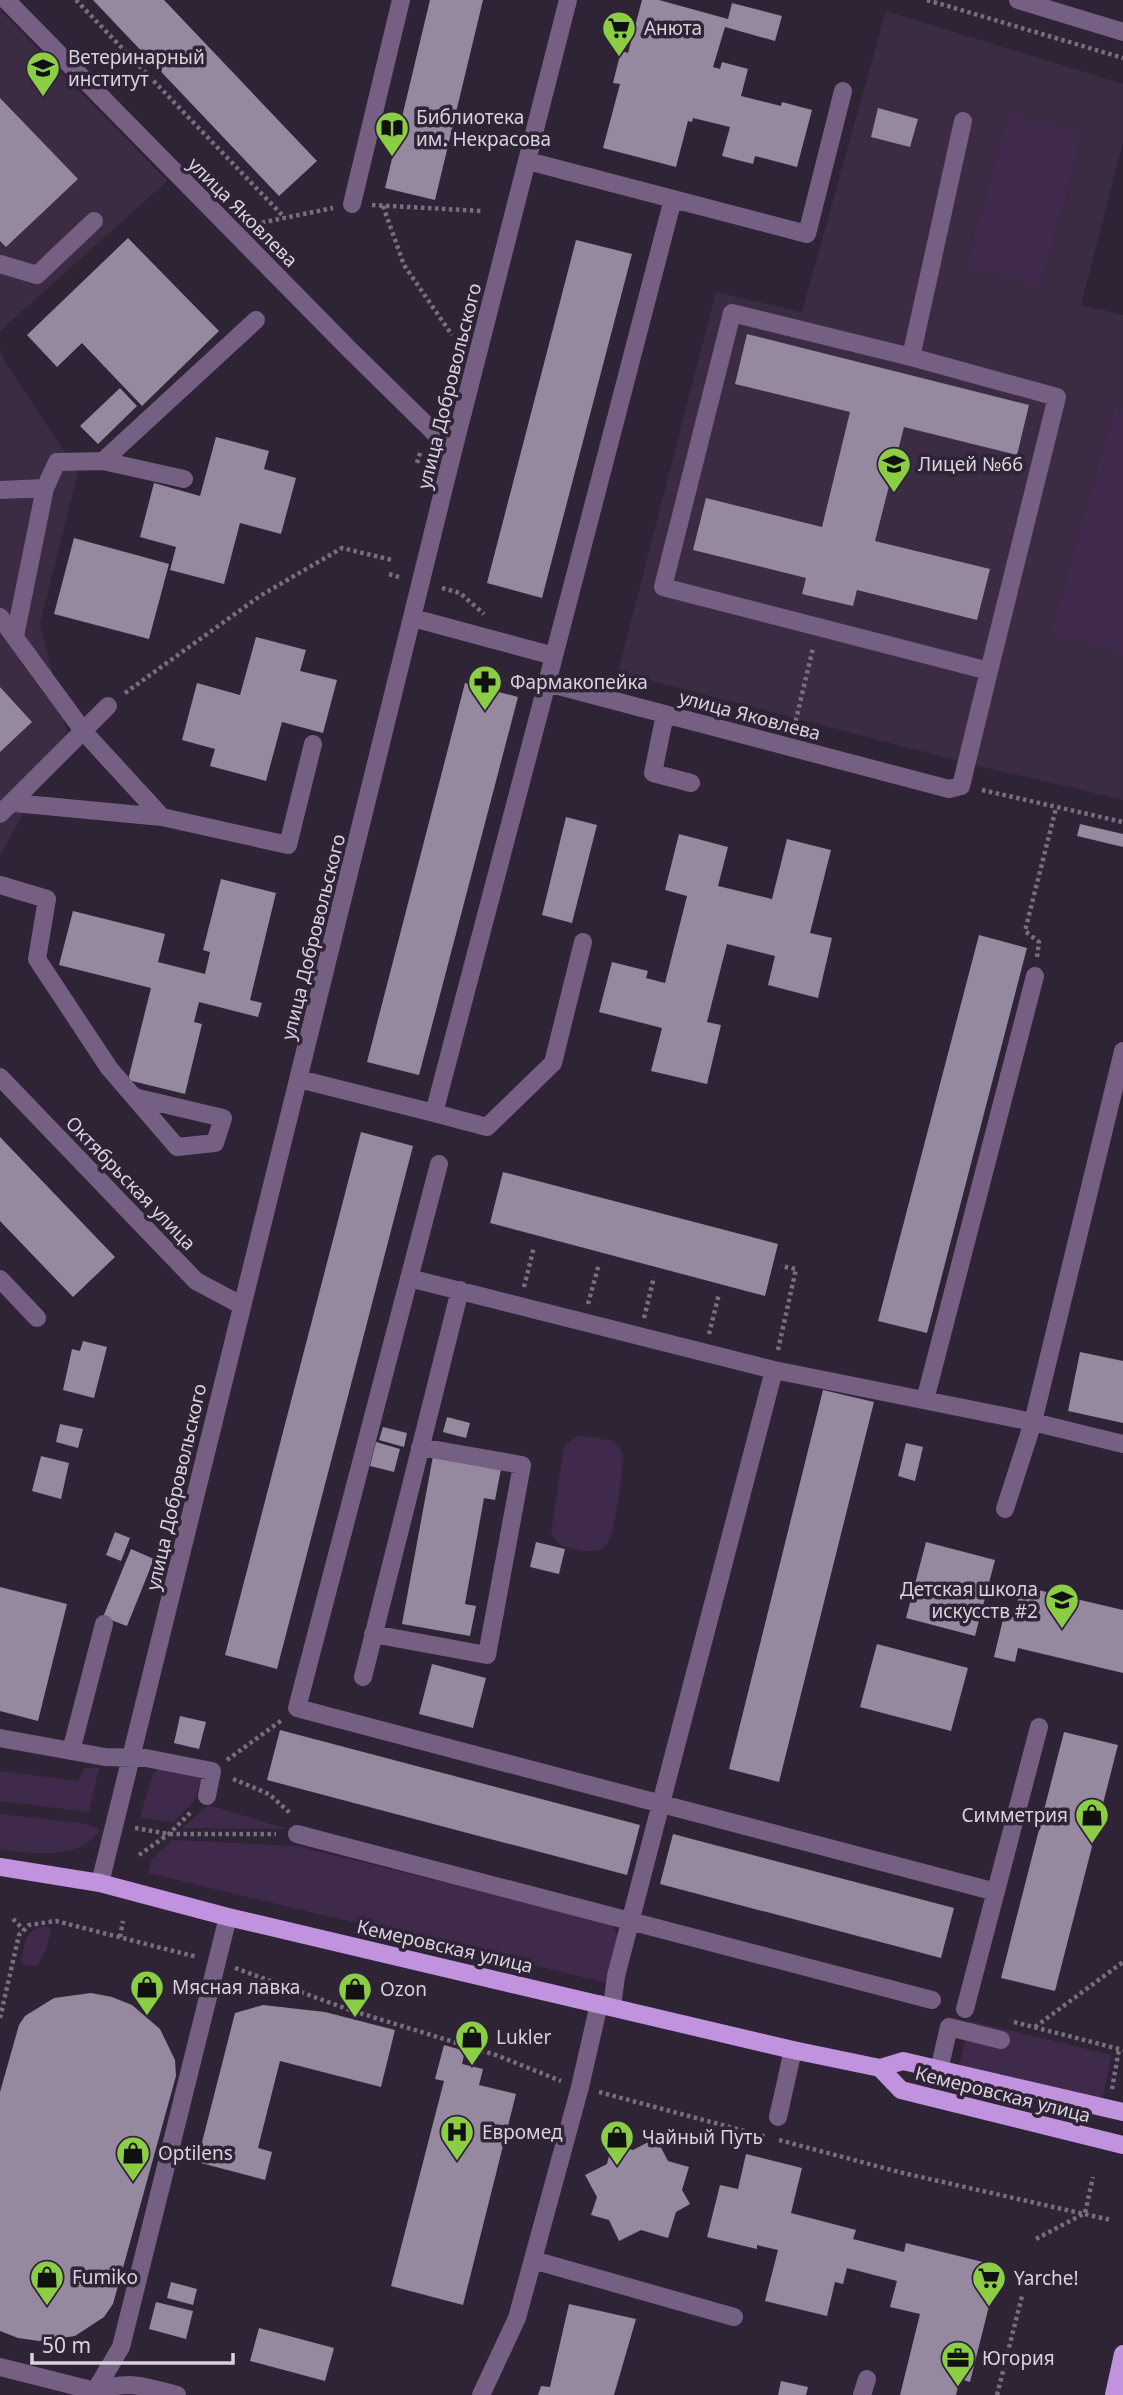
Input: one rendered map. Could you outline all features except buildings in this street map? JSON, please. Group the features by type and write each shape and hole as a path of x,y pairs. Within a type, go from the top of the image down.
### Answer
{"main road":[{"name":"Кемеровская улица","path":"0,1867 100,1883 228,1917 793,2050 880,2068 903,2061 1123,2112"},
{"name":"Кемеровская улица","path":"880,2068 901,2090 1123,2145"},
{"path":"1114,2395 1123,2354"}],"street":[{"path":"352,204 401,0"},
{"name":"улица Добровольского","path":"100,1883 453,451 568,0"},
{"path":"1018,0 1123,32"},
{"name":"улица Яковлева","path":"12,2 340,340 453,451"},
{"path":"528,161 807,234 844,91"},
{"path":"911,357 963,121"},
{"path":"435,1113 673,199"},
{"path":"0,264 37,275 94,221"},
{"path":"955,788 989,671 1057,397 911,357 732,313 663,587 989,671"},
{"path":"103,461 256,320"},
{"path":"15,636 45,488 57,461 103,461 184,479"},
{"path":"0,489 45,488"},
{"path":"0,617 84,732 162,817"},
{"path":"413,618 554,656"},
{"name":"улица Яковлева","path":"547,683 955,788"},
{"path":"7,808 108,706"},
{"path":"665,714 653,774 691,783"},
{"path":"7,808 162,817 288,845 313,744"},
{"path":"0,885 47,899 37,959 109,1068 177,1147 215,1143 223,1118 134,1097"},
{"path":"299,1079 487,1127 553,1063 583,942"},
{"path":"925,1400 1035,975"},
{"path":"1005,1509 1033,1422 1122,1059"},
{"name":"Октябрьская улица","path":"0,1077 195,1281 242,1305"},
{"path":"439,1164 297,1709 996,1892"},
{"path":"409,1278 774,1370 1033,1422 1123,1444"},
{"path":"0,1279 37,1318"},
{"path":"363,1677 460,1290"},
{"path":"481,2395 517,2318 580,2087 617,1976 774,1370"},
{"path":"373,1634 487,1655 522,1465 420,1447"},
{"path":"71,1751 104,1624"},
{"path":"965,2009 1039,1727"},
{"path":"0,1738 212,1771 207,1796"},
{"path":"297,1834 932,2000"},
{"path":"95,2392 121,2347 228,1917"},
{"path":"939,2070 949,2027 1001,2040"},
{"path":"778,2117 793,2050"},
{"path":"533,2260 734,2317"},
{"path":"0,2367 95,2392 120,2384 147,2387 177,2395"}],"path":[{"path":"76,0 285,218"},
{"path":"927,0 1123,58"},
{"path":"383,206 404,265 452,335"},
{"path":"108,706 260,596 342,548 392,561"},
{"path":"431,586 460,593 486,616 505,642"},
{"path":"789,747 818,629"},
{"path":"955,788 966,785 1123,822"},
{"path":"1035,975 1039,942 1026,931 1056,808"},
{"path":"519,1305 534,1247"},
{"path":"583,1321 599,1264"},
{"path":"774,1370 796,1269 781,1266"},
{"path":"639,1335 654,1277"},
{"path":"704,1352 719,1294"},
{"path":"212,1771 297,1709"},
{"path":"133,1827 169,1833 297,1834 292,1815 269,1794 212,1771"},
{"path":"139,1855 169,1833 207,1796"},
{"path":"13,1919 24,1930"},
{"path":"0,2018 19,1935 29,1925 55,1921 216,1962 350,2010 496,2055 580,2087 904,2173 1111,2220"},
{"path":"120,1937 123,1921"},
{"path":"1035,2027 1123,1962"},
{"path":"1012,2021 1121,2049 1111,2091"},
{"path":"1036,2239 1085,2213 1093,2177"},
{"path":"997,2395 1022,2296"}],"shaded area":[{"name":"Ветеринарный институт","path":"0,10 167,181 0,331"},
{"name":"Лицей №66","path":"886,11 1123,84 1123,142 1081,305 1123,315 1123,800 967,763 618,672 716,292 802,312"},
{"path":"1008,113 1083,134 1041,286 966,266"},
{"path":"0,349 5,362 78,472 40,623 67,732 0,856"},
{"path":"1114,407 1123,409 1123,653 1050,632"},
{"path":"578,1435 614,1441 623,1453 612,1532 603,1548 593,1551 560,1545 551,1533 563,1452 565,1445"},
{"path":"164,1766 203,1775 195,1800 173,1822 140,1818 153,1773"},
{"path":"85,1768 99,1768 89,1812 0,1801 0,1771 78,1781"},
{"path":"208,1805 287,1829 182,1828"},
{"path":"0,1814 88,1824 99,1830 81,1847 68,1851 40,1853 0,1850"},
{"path":"173,1840 296,1846 610,1923 619,1937 607,1983 148,1873 152,1859"},
{"path":"44,1926 51,1928 46,1951 37,1966 26,1966 21,1960 27,1938 33,1931"},
{"path":"970,2021 1112,2055 1102,2099 959,2065"}],"place":[{"name":"Анюта","path":"619,58"},
{"name":"Ветеринарный институт","path":"43,98"},
{"name":"Библиотека им. Некрасова","path":"392,158"},
{"name":"Лицей №66","path":"894,494"},
{"name":"Фармакопейка","path":"485,712"},
{"name":"Детская школа искусств #2","path":"1062,1630"},
{"name":"Симметрия","path":"1092,1845"},
{"name":"Мясная лавка","path":"147,2017"},
{"name":"Ozon","path":"355,2019"},
{"name":"Lukler","path":"472,2067"},
{"name":"Евромед","path":"457,2162"},
{"name":"Чайный Путь","path":"617,2167"},
{"name":"Optilens","path":"133,2183"},
{"name":"Fumiko","path":"47,2307"},
{"name":"Yarche!","path":"989,2308"},
{"name":"Югория","path":"958,2388"}]}
